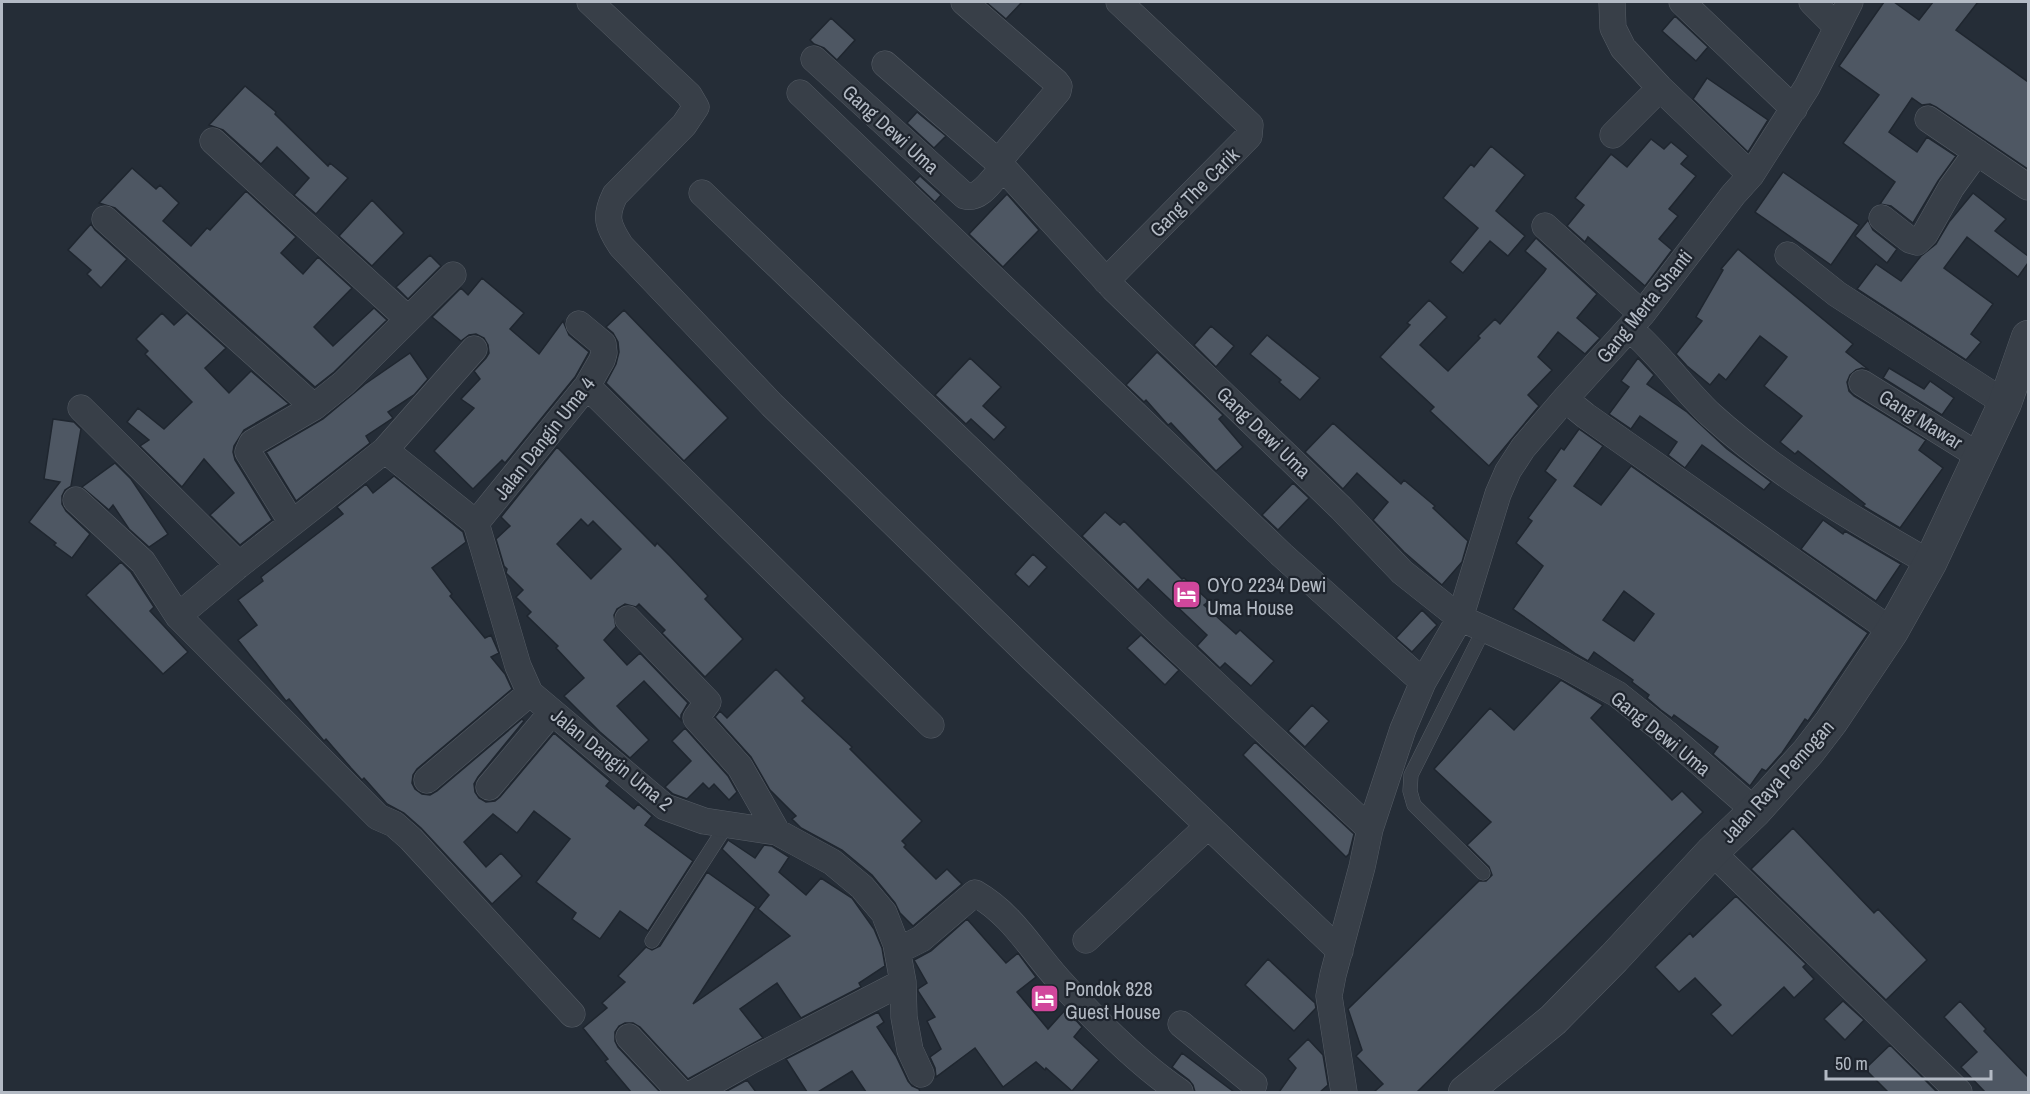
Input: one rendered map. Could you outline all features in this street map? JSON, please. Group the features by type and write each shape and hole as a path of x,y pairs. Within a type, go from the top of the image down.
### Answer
{"street":[{"path":"590,2 689,95 696,107 684,125 615,195 608,209 609,228 621,246 772,405 1340,951"},
{"path":"885,64 1001,165 1058,91 1059,86 964,2"},
{"name":"Gang The Carik","path":"1106,281 1249,136 1250,125 1119,2"},
{"path":"1612,2 1613,28 1623,48 1660,88 1750,175"},
{"path":"1682,2 1794,109"},
{"path":"1812,2 1837,27"},
{"name":"Gang Merta Shanti","path":"1344,1092 1329,996 1370,829 1403,729 1423,682 1460,618 1498,494 1508,471 1523,448 1573,406 1639,331 1794,109 1850,2"},
{"name":"Gang Dewi Uma","path":"814,59 965,196 972,198 978,195 1001,165 1106,281 1341,508 1402,572 1460,618 1564,665 1617,694 1666,733 1755,811"},
{"path":"1613,135 1660,88"},
{"path":"800,93 1282,555 1423,682"},
{"path":"1928,119 2028,187"},
{"path":"213,141 408,319"},
{"path":"1882,218 1910,240 1917,242 1925,234 1952,188 1977,152"},
{"path":"702,193 1155,628 1370,829"},
{"path":"105,219 314,407"},
{"path":"1545,226 1709,413 1766,462 1817,497 1930,563"},
{"path":"1788,255 1837,294 2005,403"},
{"path":"292,523 248,452 249,447 252,443 314,407 344,383 453,275"},
{"name":"Jalan Dangin Uma 4","path":"476,523 587,386 602,360 604,349 600,340 579,324"},
{"name":"Jalan Raya Pemogan","path":"1465,1092 1553,1020 1712,852 1755,811 1826,729 1892,631 1930,563 2005,403 2028,337"},
{"path":"178,616 385,450 474,349"},
{"name":"Gang Mawar","path":"1862,383 1979,456"},
{"path":"587,386 931,725"},
{"path":"1573,406 1892,631"},
{"path":"81,408 239,565"},
{"path":"385,450 476,523"},
{"path":"76,500 142,562 178,616 378,817 394,825 411,839 572,1014"},
{"name":"Jalan Dangin Uma 2","path":"476,523 518,666 530,693 665,807 704,821 777,832 832,862 862,887 884,913 896,944 903,982 904,1017 910,1050 921,1074"},
{"path":"628,620 708,702 696,718 740,767 777,832"},
{"path":"427,780 530,693"},
{"path":"489,787 552,712"},
{"path":"1086,940 1208,826"},
{"path":"1712,852 1959,1092"},
{"path":"896,944 905,947 921,939 975,893 1008,917 1058,978 1104,1026 1169,1085 1180,1092"},
{"path":"695,1092 903,982"},
{"path":"1181,1024 1255,1090"},
{"path":"629,1037 681,1092"}],"lane":[{"path":"1484,629 1411,775 1410,792 1414,805 1484,873"},
{"path":"652,941 728,823"}],"building":[{"path":"986,2 1022,2 1006,19"},
{"path":"1884,2 1894,2 1919,20 1933,2 1978,2 1956,30 2028,82 2028,169 1936,107 1930,104 1922,105 1912,98 1889,132 1917,152 1927,137 1956,156 1913,223 1891,206 1880,204 1895,182 1843,143 1879,95 1839,66"},
{"path":"1675,16 1708,47 1696,61 1662,31"},
{"path":"831,18 855,40 837,60 824,48 810,40"},
{"path":"1707,78 1768,120 1748,152 1693,99"},
{"path":"245,86 276,112 275,114 328,166 330,163 348,178 316,214 294,195 309,178 277,147 261,164 223,130 209,125"},
{"path":"917,112 946,136 934,148 907,123"},
{"path":"1651,139 1664,149 1671,142 1688,156 1681,164 1696,176 1669,209 1678,216 1659,239 1672,250 1645,286 1588,237 1585,242 1567,226 1584,205 1575,198 1611,154 1627,167"},
{"path":"1491,146 1525,175 1496,211 1525,236 1508,256 1490,241 1463,273 1450,262 1478,228 1443,198 1471,164 1474,167"},
{"path":"132,168 156,189 160,185 179,203 163,221 191,246 207,228 210,230 246,191 296,237 281,253 303,274 318,257 352,288 314,327 333,346 374,308 387,320 334,372 315,387 115,208 99,203"},
{"path":"1783,172 1859,225 1831,265 1755,212"},
{"path":"920,176 941,195 935,202 914,182"},
{"path":"1973,193 2006,219 1995,231 2028,256 2028,263 2018,277 1967,237 1944,268 1993,304 1971,334 1981,342 1966,360 1857,289 1876,264 1901,281 1921,256 1936,244 1949,222"},
{"path":"1007,194 1039,230 1003,267 969,234"},
{"path":"372,200 404,233 372,266 339,236"},
{"path":"1868,220 1873,230 1897,249 1887,263 1855,236"},
{"path":"91,224 127,259 101,288 87,274 91,270 68,250"},
{"path":"1536,238 1597,294 1577,318 1600,338 1585,354 1558,332 1538,357 1552,370 1528,395 1539,406 1489,466 1430,411 1434,407 1380,357 1410,325 1407,323 1429,300 1447,317 1420,345 1448,371 1495,319 1500,324 1546,269 1525,251"},
{"path":"1738,249 1853,344 1846,352 1869,370 1862,368 1850,375 1847,382 1849,391 1926,440 1919,450 1943,468 1900,528 1863,506 1865,504 1798,451 1795,454 1780,442 1802,416 1764,386 1787,357 1760,336 1726,380 1719,374 1710,385 1676,354 1702,321 1696,317 1723,270 1721,269"},
{"path":"430,255 441,266 408,299 396,287"},
{"path":"482,278 524,313 510,329 539,354 563,321 569,335 589,352 575,377 505,463 502,460 473,489 434,451 474,408 461,399 480,379 474,371 489,353 488,345 484,338 476,334 469,335 461,341 432,317 461,288 468,295"},
{"path":"624,310 728,418 684,461 606,383 616,364 619,352 618,342 606,327"},
{"path":"162,313 174,325 187,313 226,348 205,368 229,393 251,371 289,404 244,430 234,446 235,460 272,520 240,545 210,515 234,493 204,459 182,487 140,446 149,440 127,422 138,408 164,429 192,402 145,354 148,351 136,339"},
{"path":"1211,326 1234,346 1216,367 1194,345"},
{"path":"1267,335 1320,378 1300,400 1279,382 1281,380 1250,354"},
{"path":"1157,352 1223,415 1219,419 1243,447 1216,471 1171,423 1168,425 1146,400 1144,402 1126,385"},
{"path":"410,353 428,379 414,395 388,412 393,418 366,436 370,443 296,501 266,452 323,419 365,384"},
{"path":"970,358 1001,387 983,406 1006,427 994,440 971,419 966,424 935,395"},
{"path":"1638,358 1654,375 1647,384 1687,412 1727,449 1771,482 1764,490 1702,445 1685,468 1668,455 1677,442 1640,416 1631,429 1609,414 1629,387 1621,381"},
{"path":"1889,368 1924,389 1930,381 1954,398 1942,415 1883,378"},
{"path":"53,419 74,422 81,429 71,486 62,496 62,504 66,511 90,534 72,558 29,522 60,482 44,479"},
{"path":"1333,423 1401,484 1404,480 1435,506 1433,508 1468,541 1462,562 1442,585 1404,552 1373,520 1388,502 1357,473 1343,489 1305,452"},
{"path":"1579,429 1603,446 1574,486 1601,505 1631,466 1868,633 1808,721 1805,719 1782,753 1766,771 1762,769 1750,786 1713,754 1718,747 1674,715 1672,718 1661,710 1647,698 1649,695 1632,682 1633,680 1594,652 1588,661 1576,654 1513,609 1543,566 1516,543 1532,521 1528,518 1556,480 1545,471 1561,448 1564,450","holes":["1624,591 1654,614 1634,641 1603,620"]},
{"path":"557,447 655,546 657,543 670,556 708,596 705,599 743,639 705,677 662,633 665,630 639,604 636,607 625,604 617,609 614,615 616,627 604,640 627,665 640,653 688,703 681,715 681,720 644,681 617,706 649,740 630,758 564,696 584,678 556,648 558,646 527,616 531,612 516,597 523,590 506,573 507,569 496,539 510,526 501,517","holes":["581,519 588,526 593,521 621,549 591,579 557,544"]},
{"path":"115,463 131,479 168,534 149,547 129,529 113,505 109,510 82,487"},
{"path":"394,476 463,532 466,542 432,568 452,594 450,596 485,638 491,635 499,653 491,657 505,674 512,689 417,769 412,783 415,789 422,794 430,795 437,791 522,719 524,721 474,784 479,798 486,802 495,801 554,733 610,781 606,786 634,809 638,804 652,816 645,825 693,861 648,931 620,911 600,939 572,919 576,913 536,882 570,839 534,811 517,833 493,814 464,842 486,867 501,853 522,876 492,904 421,828 404,813 387,804 364,778 362,780 326,739 324,741 289,699 286,701 238,640 257,625 238,600 263,581 261,577 343,514 337,507 366,484 373,493"},
{"path":"1293,483 1309,498 1278,530 1262,515"},
{"path":"1105,512 1120,525 1124,521 1182,579 1184,578 1209,601 1204,605 1236,634 1240,630 1274,661 1251,686 1225,663 1220,668 1197,646 1207,635 1148,579 1138,590 1082,536"},
{"path":"1823,520 1843,534 1845,531 1901,564 1876,601 1801,549"},
{"path":"1033,554 1047,567 1029,587 1015,574"},
{"path":"121,562 131,572 154,607 150,611 188,652 163,674 86,595"},
{"path":"1422,610 1437,625 1412,652 1396,638"},
{"path":"1141,635 1179,670 1165,685 1127,648"},
{"path":"776,669 805,698 802,701 852,747 850,749 922,821 902,841 906,845 904,847 936,879 947,869 962,884 913,926 900,913 895,903 872,875 842,850 801,828 792,819 796,816 770,790 751,757 715,717 720,711 727,718"},
{"path":"1561,680 1603,705 1591,718 1672,800 1682,791 1703,812 1417,1092 1374,1092 1383,1084 1356,1056 1362,1050 1348,1009 1479,881 1486,881 1492,875 1489,867 1467,845 1491,822 1434,769 1490,708 1514,730"},
{"path":"1312,705 1329,721 1305,747 1288,731"},
{"path":"685,728 728,776 737,792 729,800 714,784 709,789 703,783 687,799 673,794 665,787 691,761 672,741"},
{"path":"1255,742 1354,834 1349,854 1346,857 1243,755"},
{"path":"1793,828 1874,913 1878,909 1927,960 1886,1000 1751,869"},
{"path":"728,840 755,858 764,845 772,846 789,857 779,872 806,895 821,878 852,898 874,929 882,948 885,966 859,983 861,987 801,1018 777,983 740,1009 763,1038 688,1079 640,1027 633,1023 625,1023 615,1032 618,1047 660,1092 631,1092 605,1061 608,1059 583,1028 607,1008 602,1003 625,982 618,976 646,947 652,950 660,946 707,872 756,907 693,1004 790,936 758,909 769,895 722,849"},
{"path":"1736,896 1806,964 1803,967 1814,979 1794,998 1784,987 1732,1036 1711,1014 1721,1005 1695,978 1679,992 1655,967 1690,933 1693,937"},
{"path":"967,919 1006,963 1018,953 1036,977 1017,992 1048,1029 1066,1009 1082,1027 1074,1037 1099,1060 1072,1091 1036,1062 1003,1087 975,1048 936,1077 930,1057 941,1049 927,1021 935,1017 918,991 927,983 914,960 931,951"},
{"path":"1268,959 1315,1003 1316,1008 1294,1031 1245,985"},
{"path":"1843,1001 1864,1020 1845,1040 1824,1019"},
{"path":"1960,1001 1986,1029 1984,1031 2028,1077 2028,1092 1985,1092 1961,1067 1977,1052 1944,1017"},
{"path":"878,1012 884,1022 877,1027 896,1056 908,1081 920,1092 866,1092 852,1071 818,1092 807,1092 786,1059"},
{"path":"1308,1039 1323,1055 1328,1085 1320,1092 1279,1092 1296,1068 1288,1059"},
{"path":"1890,1045 1937,1092 1888,1092 1865,1069"},
{"path":"1182,1053 1234,1092 1195,1092 1189,1080 1172,1067"},
{"path":"747,1080 756,1092 725,1092"}],"place":[{"name":"OYO 2234 Dewi Uma House","path":"1186,595"},
{"name":"Pondok 828 Guest House","path":"1044,999"}]}
